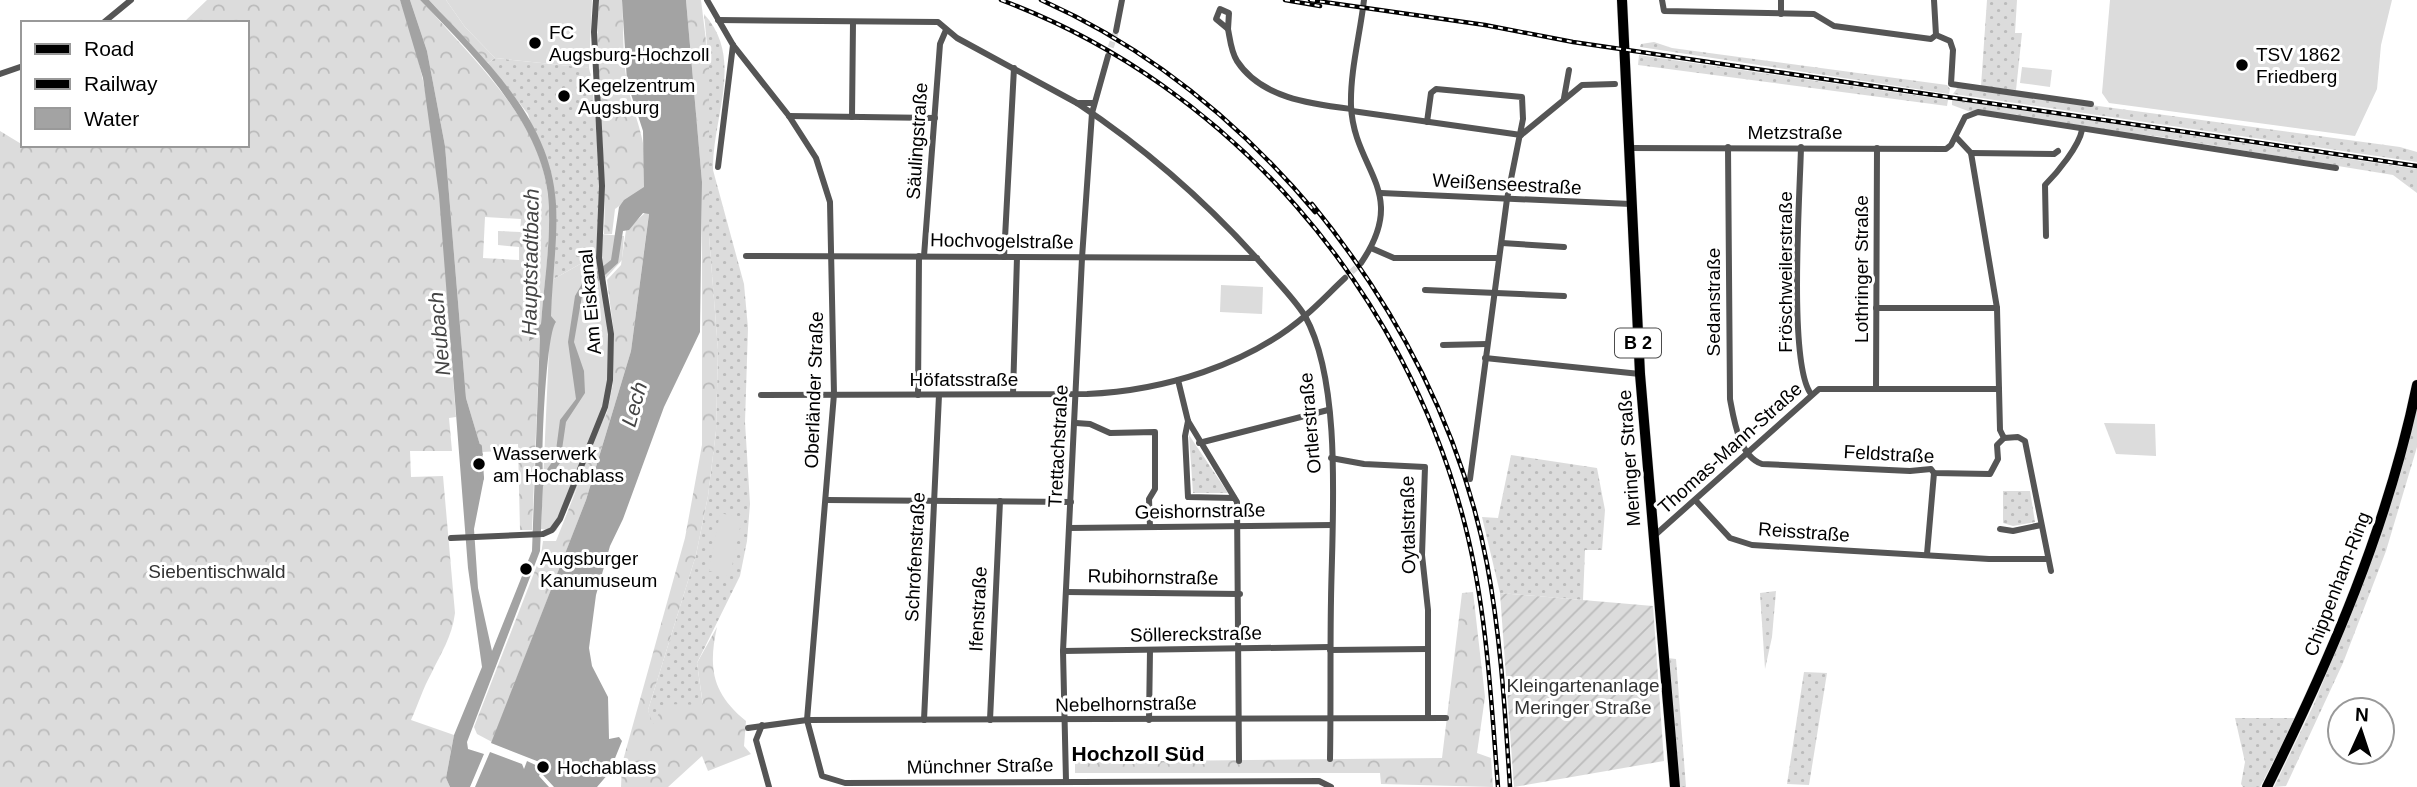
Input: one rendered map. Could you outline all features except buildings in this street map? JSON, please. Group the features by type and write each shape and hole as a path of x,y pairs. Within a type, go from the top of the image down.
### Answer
{"main road":[{"name":"Meringer Straße","path":"1622,0 1640,374 1675,787"},
{"name":"Chippenham-Ring","path":"2267,787 2312,696 2357,590 2392,481 2417,385"}],"street":[{"path":"105,21 131,0"},
{"name":"Am Eiskanal","path":"451,538 544,534 552,530 560,519 608,393 611,334 601,267 602,186 594,46 596,0"},
{"name":"Oberländer Straße","path":"707,0 733,44 789,116 816,158 825,179 831,206 834,394 807,720"},
{"path":"1116,31 1122,0"},
{"path":"1361,263 1379,231 1381,192 1351,110 1364,0"},
{"path":"1662,0 1664,11 1814,14 1834,26 1931,39 1936,35"},
{"path":"1781,0 1781,14"},
{"path":"1934,0 1936,35"},
{"name":"Ortlerstraße","path":"718,20 938,22 946,30 1092,113 1180,181 1257,258 1305,316 1320,356 1328,410 1332,525 1330,759"},
{"path":"852,117 853,22"},
{"path":"1228,29 1236,59 1265,86 1306,103 1427,122 1521,135 1582,85 1615,84"},
{"name":"Säulingstraße","path":"918,395 922,256 940,44 946,30"},
{"path":"1936,35 1950,41 1953,50 1951,84 2091,103"},
{"path":"718,167 733,44"},
{"name":"Trettachstraße","path":"1066,781 1063,651 1082,258 1092,113 1108,56"},
{"path":"0,74 21,67"},
{"path":"1004,257 1014,68"},
{"path":"1564,98 1569,70"},
{"path":"1427,122 1431,93 1436,89 1522,97 1521,135 1507,199 1470,479"},
{"name":"Ortlerstraße","path":"1077,103 1094,103"},
{"name":"Metzstraße","path":"1628,148 1946,149 1956,137 1965,117 1972,113 2336,168"},
{"path":"789,116 935,118"},
{"path":"2046,236 2045,185 2065,165 2067,155 2080,141 2082,130"},
{"path":"1956,137 1970,153 1997,308 2000,430 2004,438 2018,437 2025,441 2051,571"},
{"name":"Sedanstraße","path":"1728,147 1730,399 1736,429 1749,453"},
{"name":"Fröschweilerstraße","path":"1801,147 1799,322 1803,377 1811,394"},
{"name":"Lothringer Straße","path":"1876,390 1877,148"},
{"path":"1970,153 2054,154 2058,151"},
{"name":"Weißenseestraße","path":"1381,192 1631,204"},
{"path":"1502,243 1564,247"},
{"path":"1371,248 1394,258 1499,258"},
{"name":"Hochvogelstraße","path":"746,256 1257,258"},
{"path":"1013,394 1017,257"},
{"name":"Höfatsstraße","path":"761,395 1077,394 1129,391 1178,380 1250,351 1305,316 1345,278"},
{"path":"1425,289 1564,296"},
{"path":"1876,308 1997,308"},
{"path":"1443,345 1487,344"},
{"path":"1485,358 1640,374"},
{"path":"1178,380 1188,421 1234,498 1238,526 1240,594 1239,761"},
{"name":"Thomas-Mann-Straße","path":"1653,537 1819,389 1999,389"},
{"name":"Schrofenstraße","path":"924,720 939,395"},
{"path":"1199,443 1328,410"},
{"path":"1188,421 1185,436 1188,497 1234,498"},
{"path":"1076,423 1090,424 1110,433 1155,432 1155,489 1149,499 1150,527"},
{"name":"Feldstraße","path":"1749,453 1762,464 1910,471 1919,468 1931,469 1934,473 1990,474 1998,459 1997,445 2004,438"},
{"name":"Oytalstraße","path":"1331,458 1364,464 1425,467 1422,555 1429,610 1428,717"},
{"path":"1927,554 1934,473"},
{"path":"826,500 1071,502"},
{"name":"Ifenstraße","path":"990,720 1000,500"},
{"name":"Reisstraße","path":"1696,501 1730,538 1740,542 2047,559"},
{"name":"Geishornstraße","path":"1069,528 1332,525"},
{"path":"2000,528 2013,531 2041,525"},
{"name":"Rubihornstraße","path":"1066,592 1240,594"},
{"name":"Söllereckstraße","path":"1063,651 1428,649"},
{"path":"1149,720 1150,650"},
{"name":"Nebelhornstraße","path":"807,720 1446,718"},
{"path":"748,728 807,720"},
{"name":"Münchner Straße","path":"807,720 816,762 822,776 832,781 968,785 1066,781 1323,781 1331,787"},
{"path":"762,725 756,740 769,787"}],"green space":[{"name":"Siebentischwald","path":"207,0 400,0 427,98 435,151 446,260 456,417 449,418 452,451 410,451 411,477 443,476 455,613 449,637 411,720 454,735 446,778 450,787 0,787 0,131 21,144 21,147 248,147 248,21 185,21"},
{"path":"410,0 420,0 430,10 504,95 520,118 543,169 549,212 547,260 541,324 530,332 529,340 540,334 532,530 520,530 518,444 501,445 501,451 482,452 466,398 445,146 427,51","holes":["485,217 521,219 520,232 498,231 498,245 519,247 519,260 483,258"]},
{"path":"429,0 446,0 465,27 495,58 488,63"},
{"name":"FC Augsburg-Hochzoll","path":"446,0 592,0 589,68 495,58 465,27"},
{"path":"599,0 622,0 625,72 644,146 646,173 644,188 615,209 612,234 604,234 598,58"},
{"path":"686,0 701,0 709,65 709,236 718,350 716,431 708,496 696,555 648,710 653,724 664,704 703,705 697,663 717,627 713,655 715,679 726,700 746,721 744,746 751,754 708,771 702,756 668,787 621,787 622,764 685,538 702,445 702,182"},
{"path":"1987,0 2017,0 2015,33 2022,33 2016,90 1981,86"},
{"name":"TSV 1862 Friedberg","path":"2110,0 2392,0 2381,45 2377,89 2355,136 2109,103 2102,93"},
{"path":"704,14 716,31 723,50 725,69 713,170 744,284 748,328 745,422 750,504 747,541 740,576 697,663 703,706 652,725 648,710 696,555 708,496 716,431 718,350 709,236 709,65"},
{"path":"1654,42 1672,48 1947,85 1950,89 1949,94 1640,47 1641,44"},
{"path":"1639,55 1948,100 1947,106 1638,65"},
{"path":"495,58 589,68 601,189 596,255 552,280 556,204 528,114 488,63"},
{"path":"2022,67 2052,70 2050,87 2020,83"},
{"path":"1958,87 2400,147 2417,152 2417,162 1953,94"},
{"path":"1952,100 2417,169 2417,193 2393,175 2155,136 1968,111 1952,105"},
{"path":"646,212 649,213 631,351 586,500 492,742 477,734 474,727 541,555 543,541 556,541 607,412 613,384 614,334 607,280 621,265 626,230"},
{"path":"600,234 624,236 622,260 605,279 614,356 610,398 590,457 556,531 541,529 552,280 596,255"},
{"path":"1221,285 1263,287 1262,314 1220,312"},
{"path":"2417,402 2417,447 2386,551 2343,663 2286,786 2274,787 2314,704 2366,576"},
{"path":"2104,423 2155,424 2156,456 2116,454"},
{"path":"1189,435 1228,493 1193,493"},
{"path":"1511,455 1597,468 1605,510 1602,550 1585,550 1583,600 1500,593 1482,517 1498,518"},
{"path":"2003,491 2030,491 2035,522 2013,526 2003,523"},
{"path":"720,513 742,518 730,576 709,571"},
{"path":"1776,591 1772,637 1765,669 1760,593"},
{"path":"1473,592 1485,697 1477,753 1491,758 1493,787 1381,784 1380,773 1075,773 1075,762 1442,758 1462,593"},
{"name":"Kleingartenanlage Meringer Straße","path":"1500,593 1653,606 1664,761 1514,787"},
{"path":"1667,658 1676,659 1686,787 1679,787"},
{"path":"1804,672 1827,673 1809,785 1787,784"},
{"path":"2235,718 2296,718 2260,787 2243,787 2241,784 2245,762"}],"water":[{"name":"Lech","path":"400,0 410,0 427,51 445,146 466,398 483,455 476,456 479,472 482,472 484,478 474,529 478,588 492,651 532,551 540,335 529,341 530,332 541,324 548,243 548,195 532,140 517,114 480,65 420,0 429,0 511,92 542,144 551,173 556,204 556,246 551,316 556,322 552,331 547,370 543,475 555,458 560,420 576,399 568,342 575,296 583,282 611,260 619,207 624,200 644,187 643,131 627,82 622,0 686,0 702,182 700,332 664,407 623,519 610,546 596,595 589,648 592,666 608,697 609,739 619,737 622,741 609,773 597,787 554,787 543,775 547,765 491,743 586,500 631,351 649,214 643,213 629,230 623,231 618,263 582,296 574,342 584,371 585,393 566,422 560,463 543,486 540,551 467,742 468,749 484,754 470,787 450,787 446,778 454,735 482,667 468,568 439,195 423,78"},
{"path":"490,752 522,764 524,769 527,761 542,768 539,776 549,787 475,787"}],"waterway":[{"path":"479,447 481,478"}],"tunnel":[{"path":"1108,56 1116,31"},
{"path":"1345,278 1361,263"}],"railway":[{"path":"1001,0 1084,37 1162,85 1233,142 1296,206 1352,278 1399,356 1437,438 1465,525 1483,623 1498,787"},
{"path":"1041,0 1119,41 1190,91 1256,148 1315,212"},
{"path":"1285,0 1320,6"},
{"path":"1310,0 1485,25 1573,42 2417,166"},
{"path":"1312,204 1372,285 1398,329 1422,373 1461,466 1476,515 1492,592 1502,676 1510,787"}],"place":[{"name":"FC Augsburg-Hochzoll","path":"535,43"},
{"name":"TSV 1862 Friedberg","path":"2242,65"},
{"name":"Kegelzentrum Augsburg","path":"564,96"},
{"name":"Wasserwerk am Hochablass","path":"479,464"},
{"name":"Augsburger Kanumuseum","path":"526,569"},
{"name":"Hochablass","path":"543,767"}],"district":[{"name":"Hochzoll Süd","path":"1138,753"}],"water label":[{"name":"Hauptstadtbach","path":"530,262"},
{"name":"Neubach","path":"439,334"}]}
